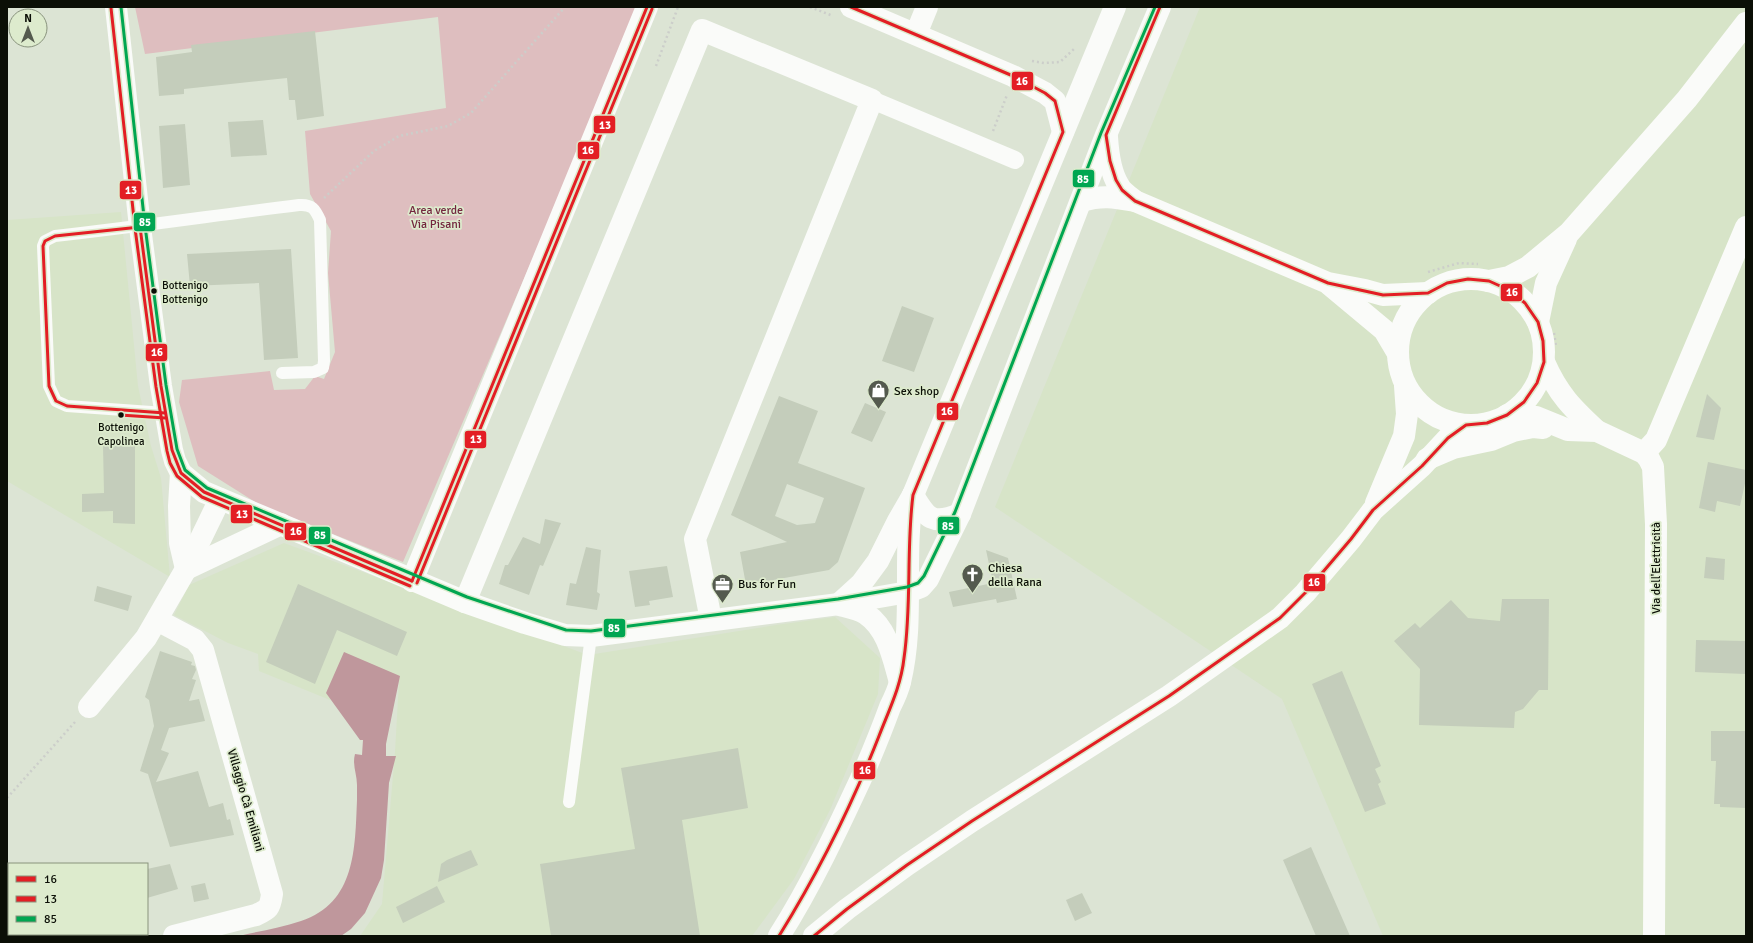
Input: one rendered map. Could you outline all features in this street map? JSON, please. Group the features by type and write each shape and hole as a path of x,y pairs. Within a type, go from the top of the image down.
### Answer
{"street":[{"path":"116,7 140,227 165,413 172,450 181,473 179,506 183,575"},
{"path":"412,581 647,7"},
{"path":"916,34 927,7"},
{"path":"839,604 861,584 878,561 913,495 1115,7"},
{"path":"181,473 204,492 412,581 465,602 564,635 591,636 839,604 908,592 921,587 928,579 960,514 1106,135 1160,7"},
{"path":"845,13 916,34 1013,76 1045,93 1055,101 1063,132"},
{"path":"1081,201 1097,197 1114,197 1135,201 1328,283 1383,295 1425,283 1447,283 1468,279 1486,273 1509,277 1528,268 1569,232 1687,99 1746,23"},
{"path":"465,602 702,30 1015,160"},
{"path":"711,620 695,540 872,100"},
{"path":"1106,135 1109,155 1119,187 1135,201"},
{"path":"1544,362 1559,393 1576,412 1598,431 1644,453 1656,440 1746,227"},
{"path":"1538,322 1546,283 1569,232"},
{"path":"1405,386 1421,405 1441,419 1466,425 1487,423 1507,415 1524,402 1533,390 1544,362 1543,341 1538,322 1526,303 1486,273"},
{"path":"1328,283 1384,330 1397,352"},
{"path":"1373,510 1404,436 1407,414 1405,386 1399,369 1397,352 1401,329 1425,283"},
{"path":"1507,415 1536,417 1568,430"},
{"path":"814,936 847,909 972,821 1169,696 1280,618 1310,587 1373,510 1422,466 1448,438 1466,425"},
{"path":"1428,459 1453,448 1491,440 1513,431 1533,427 1598,431"},
{"name":"Via dell'Elettricità","path":"1644,453 1653,467 1656,524 1654,936"},
{"path":"913,495 922,511 930,518 937,520 960,514"},
{"path":"779,936 794,912 848,806 878,740 900,682 907,638 907,559 913,495"},
{"path":"89,707 146,638 183,575 220,499"},
{"path":"183,575 281,524"},
{"path":"839,604 866,614 881,628 890,648 900,682"},
{"name":"Villaggio Cà Emiliani","path":"161,614 195,640 203,650 272,894 271,905 266,910 256,915 174,936"}],"lane":[{"path":"165,413 67,406 56,401 49,386 43,246 45,241 55,236 140,227 299,205 306,205 314,208 320,220 324,361 322,368 314,372 282,373"},
{"path":"569,802 591,636"}],"path":[{"path":"314,208 374,151 399,136 448,126 471,113 564,7"},
{"path":"656,66 678,7"},
{"path":"810,7 845,13"},
{"path":"1030,60 1044,64 1060,62 1074,49 1076,44"},
{"path":"986,148 1008,93"},
{"path":"1425,283 1444,266 1459,263 1486,273"},
{"path":"7,798 89,707"}],"shaded area":[{"path":"1200,7 1746,7 1746,936 1383,936 1282,699 995,507"},
{"path":"121,212 138,386 151,446 161,478 170,577 7,481 7,220"},
{"path":"284,543 588,655 835,617 880,658 878,694 830,810 794,879 752,936 360,936 382,904 395,752 399,681 350,655 330,700 259,671 258,654 228,643 174,615 189,585"},
{"path":"344,652 400,676 386,744 386,756 396,756 389,783 384,860 381,878 365,913 351,929 341,936 239,936 278,928 301,921 319,913 333,901 349,872 355,837 357,800 354,758 355,754 362,755 363,740 360,740 326,693"}],"green space":[{"name":"Area verde Via Pisani","path":"135,7 640,7 403,562 260,505 198,466 179,402 182,380 270,371 274,390 305,389 315,376 324,379 335,352 328,273 331,231 310,194 305,131 446,108 438,17 145,54"}],"building":[{"path":"315,31 324,116 297,120 295,100 289,100 287,78 184,89 184,94 159,96 156,57 192,52 191,45"},
{"path":"263,120 267,155 231,157 228,122"},
{"path":"185,124 190,185 163,188 159,126"},
{"path":"291,249 298,358 264,360 259,283 190,286 187,254"},
{"path":"902,306 934,318 914,372 882,361"},
{"path":"1707,394 1721,408 1714,440 1696,437"},
{"path":"779,396 818,411 798,463 865,488 838,562 829,570 746,585 740,552 787,542 731,515","holes":["787,484 824,498 815,523 797,525 775,516"]},
{"path":"865,403 886,412 872,442 851,433"},
{"path":"103,445 135,446 135,524 113,523 113,511 82,512 82,494 104,493"},
{"path":"1708,462 1746,470 1746,479 1740,506 1717,501 1715,512 1699,508"},
{"path":"545,519 561,523 543,566 540,565 529,595 499,584 505,565 508,565 523,537 540,544"},
{"path":"586,547 601,550 597,592 600,594 597,610 566,605 570,583 576,584"},
{"path":"986,550 1008,558 1017,599 997,603 996,599 953,607 949,592 993,583"},
{"path":"1706,557 1725,559 1724,580 1704,578"},
{"path":"667,566 673,597 649,601 650,605 635,607 629,571"},
{"path":"298,584 407,632 397,656 337,630 315,684 266,662"},
{"path":"97,586 132,596 128,611 94,601"},
{"path":"1502,599 1549,599 1548,690 1539,690 1523,709 1515,712 1514,728 1419,725 1420,669 1394,641 1415,623 1420,628 1451,600 1468,618 1500,621"},
{"path":"1696,640 1746,641 1746,674 1695,672"},
{"path":"160,651 192,662 191,665 195,666 196,670 192,679 196,680 189,701 199,699 205,721 169,728 161,750 169,753 156,782 198,771 209,807 223,803 227,820 230,819 234,835 170,847 148,774 140,771 154,726 149,700 145,697"},
{"path":"1342,671 1381,766 1375,769 1381,782 1378,784 1386,804 1365,812 1312,684"},
{"path":"1711,731 1746,731 1746,808 1720,807 1720,804 1714,804 1716,761 1711,761"},
{"path":"738,748 748,808 682,820 700,936 551,936 540,864 635,849 621,768"},
{"path":"1311,847 1350,936 1316,936 1283,860"},
{"path":"471,850 478,865 438,882 441,864"},
{"path":"170,864 178,889 148,898 148,869"},
{"path":"205,883 209,899 194,902 191,886"},
{"path":"437,886 445,902 403,923 396,907"},
{"path":"1082,893 1092,913 1075,921 1066,900"}],"transit line":[{"name":"85","path":"121,7 145,226 166,385 177,449 185,470 207,488 467,597 566,630 591,631 838,599 907,587 918,583 924,576 955,512 1101,133 1155,7"},
{"name":"16","path":"412,581 647,7"},
{"name":"16","path":"779,936 834,838 869,762 894,698 902,668 908,617 910,536 913,495 1063,132 1055,101 1045,93 1013,76 851,7"},
{"name":"16","path":"814,936 847,909 907,865 972,821 1169,696 1280,618 1305,593 1351,539 1373,510 1422,466 1448,438 1466,425 1487,423 1507,415 1524,402 1537,383 1544,362 1543,341 1538,322 1525,303 1509,290 1489,281 1468,279 1447,283 1428,293 1383,295 1328,283 1135,201 1122,190 1116,180 1110,161 1106,135 1160,7"},
{"name":"13","path":"111,8 135,228 156,387 170,463 177,476 202,497 410,586"},
{"name":"13","path":"417,583 652,9"},
{"name":"16","path":"140,227 161,386 172,450 181,473 204,492 412,581"},
{"name":"16","path":"140,227 55,236 45,241 43,246 49,386 56,401 67,406 165,413"},
{"name":"13","path":"120,415 165,418"}],"place":[{"name":"Bottenigo Bottenigo","path":"154,291"},
{"name":"Sex shop","path":"878,410"},
{"name":"Bottenigo Capolinea","path":"121,415"},
{"name":"Chiesa della Rana","path":"973,594"},
{"name":"Bus for Fun","path":"723,604"}]}
